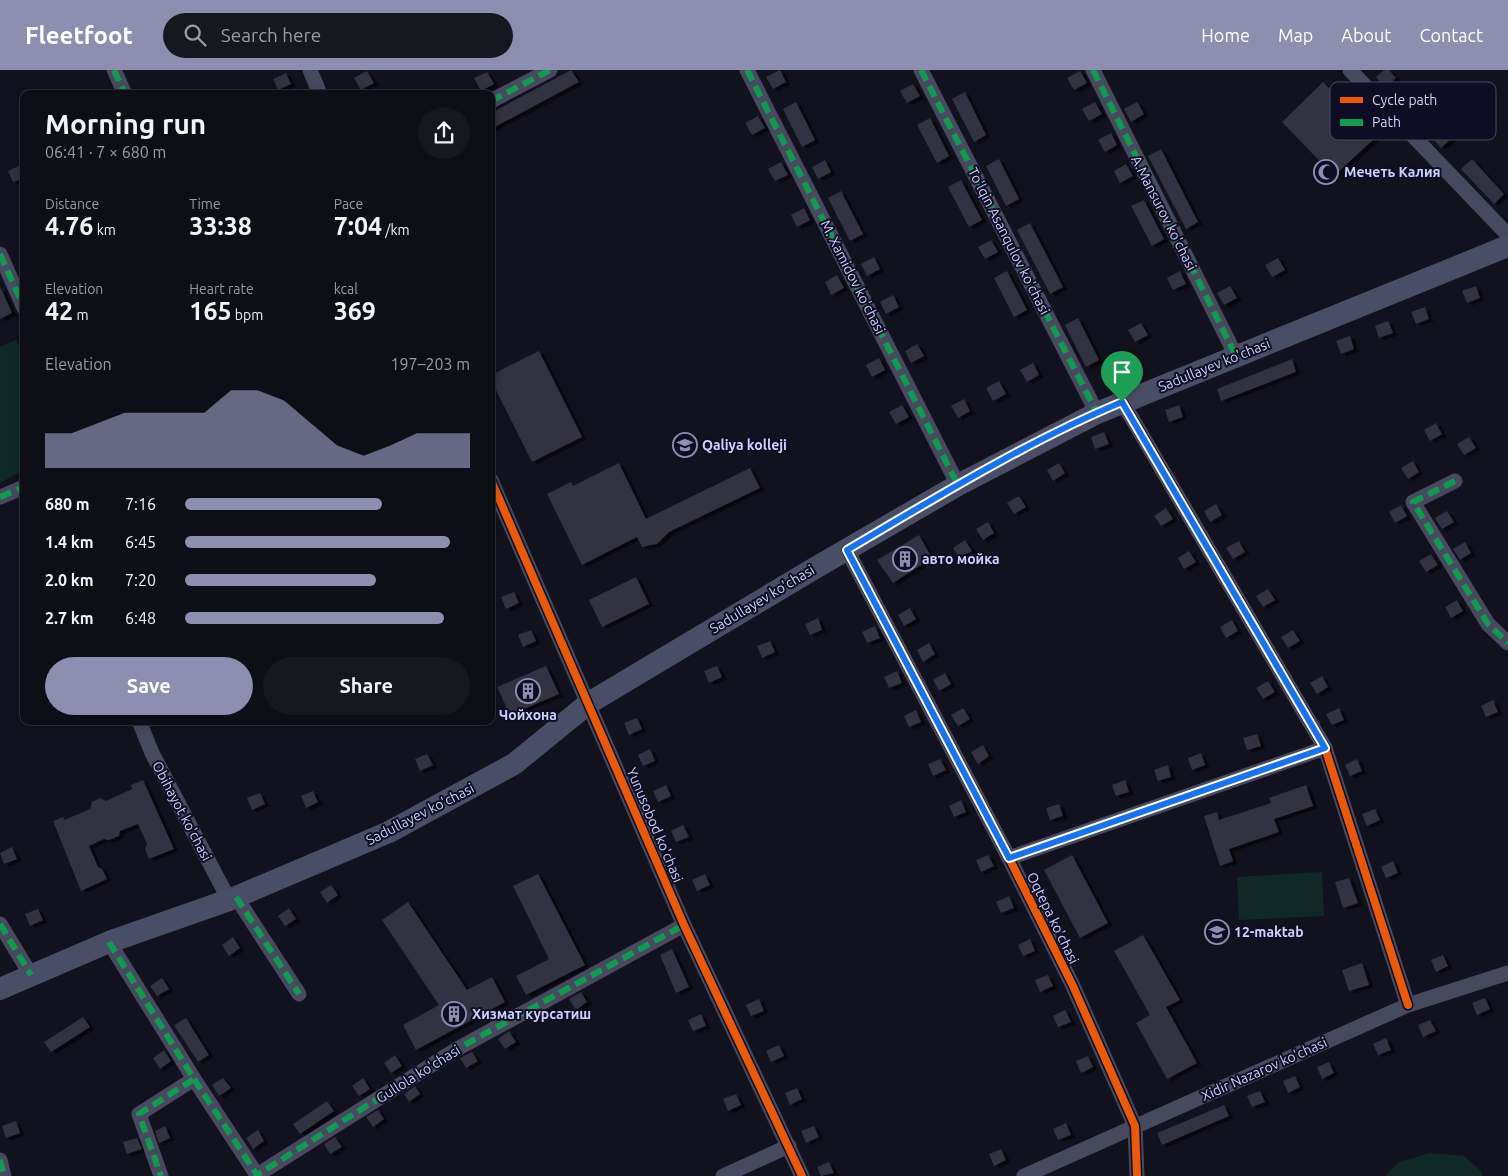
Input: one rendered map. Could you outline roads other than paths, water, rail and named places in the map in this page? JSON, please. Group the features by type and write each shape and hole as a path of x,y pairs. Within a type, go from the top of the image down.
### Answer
{"main road":[{"name":"Sadullayev ko'chasi","path":"0,989 109,942 232,898 389,832 514,764 589,703 847,550 958,485 1097,413 1508,246"},
{"name":"Sadullayev ko'chasi","path":"0,998 30,975"}],"street":[{"path":"114,70 123,90"},
{"path":"310,70 318,90"},
{"path":"495,99 550,70"},
{"name":"M. Xamidov ko'chasi","path":"747,70 958,485"},
{"name":"To'lqin Asanqulov ko'chasi","path":"921,70 1097,413"},
{"name":"A.Mansurov ko'chasi","path":"1093,70 1236,356"},
{"path":"1350,70 1361,82"},
{"path":"1417,140 1508,235"},
{"path":"0,254 19,286"},
{"path":"1122,402 1325,748 1408,1005"},
{"path":"1455,480 1414,502 1488,624 1508,643"},
{"path":"0,497 20,489"},
{"name":"Yunusobod ko'chasi","path":"495,489 684,926 802,1176"},
{"name":"Oqtepa ko'chasi","path":"847,550 1009,858 1073,986 1134,1126 1137,1176"},
{"name":"Obihayot ko'chasi","path":"141,725 152,753 232,898 299,994"},
{"name":"Oqtepa ko'chasi","path":"1009,858 1325,748"},
{"path":"0,924 30,975"},
{"name":"Gullola ko'chasi","path":"194,1079 257,1175 457,1049 684,926"},
{"path":"109,942 194,1079 139,1114 161,1176"},
{"name":"Xidir Nazarov ko'chasi","path":"1024,1176 1408,1005 1508,973"},
{"path":"723,1176 789,1146"},
{"path":"0,1160 4,1176"}],"place":[{"name":"Мечеть Калия","path":"1326,172"},
{"name":"Qaliya kolleji","path":"685,445"},
{"name":"авто мойка","path":"905,559"},
{"name":"Чойхона","path":"528,691"},
{"name":"12-maktab","path":"1217,932"},
{"name":"Хизмат курсатиш","path":"454,1014"}]}
